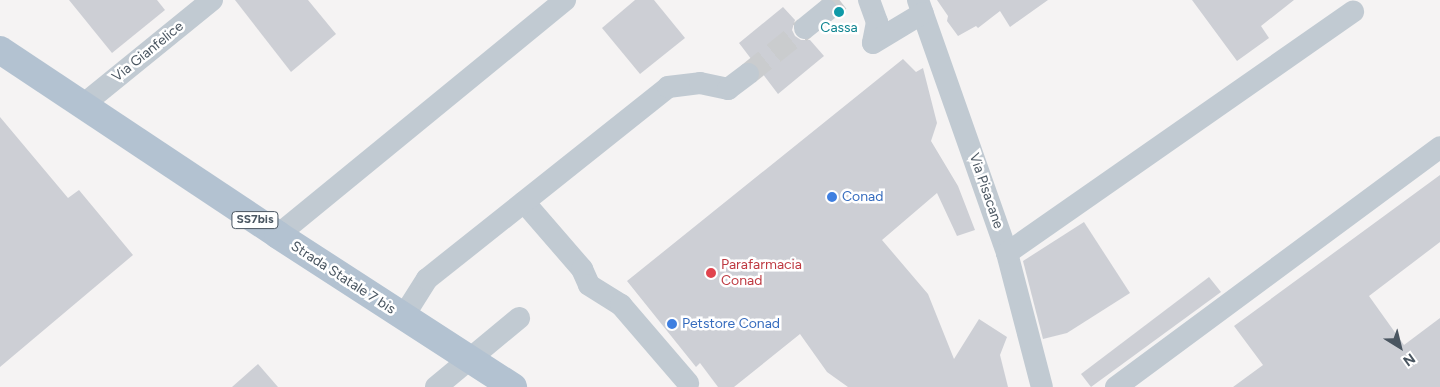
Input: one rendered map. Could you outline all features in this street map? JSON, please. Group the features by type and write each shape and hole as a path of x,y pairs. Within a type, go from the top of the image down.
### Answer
{"main road":[{"name":"Strada Statale 7 bis","path":"0,50 84,104 278,235 513,387"}],"street":[{"name":"Via Gianfelice","path":"84,104 212,0"},
{"path":"278,235 565,0"},
{"path":"869,0 877,22 873,43 920,6"},
{"name":"Via Pisacane","path":"920,6 1008,253 1042,387"},
{"path":"805,28 827,10"},
{"path":"1008,253 1352,12"},
{"path":"403,316 428,279 668,87 700,83 728,89 748,74"},
{"path":"1116,387 1440,147"},
{"path":"524,202 582,269 589,285 621,304 688,383"},
{"path":"436,387 519,318"}],"building":[{"path":"69,0 157,0 165,10 112,53"},
{"path":"235,0 308,0 336,34 291,72"},
{"path":"635,0 654,0 685,38 640,74 602,28"},
{"path":"937,0 1048,0 1010,27 1000,11 978,28 976,26 958,36 947,21 948,16"},
{"path":"1192,0 1294,0 1261,26 1269,38 1237,61"},
{"path":"783,7 795,20 792,30 795,36 801,40 810,40 824,56 778,94 739,43"},
{"name":"Conad","path":"903,59 916,72 923,68 937,123 931,141 958,186 975,230 957,236 937,193 882,240 928,294 954,359 979,319 1007,337 1000,355 1008,387 848,387 827,372 800,334 734,387 718,387 700,363 696,367 627,281"},
{"path":"0,117 68,198 79,190 133,255 0,367"},
{"path":"1440,175 1440,242 1369,296 1404,345 1440,318 1440,387 1233,387 1263,365 1234,326"},
{"path":"1084,222 1130,293 1067,333 1043,339 1023,261"},
{"path":"1209,277 1221,292 1091,387 1081,374"},
{"path":"258,364 278,387 232,387"}],"tunnel":[{"path":"827,10 840,0"},
{"path":"748,74 805,28"}],"place":[{"name":"Cassa","path":"839,12"},
{"name":"Conad","path":"832,197"},
{"name":"Parafarmacia Conad","path":"711,273"},
{"name":"Petstore Conad","path":"672,324"}]}
